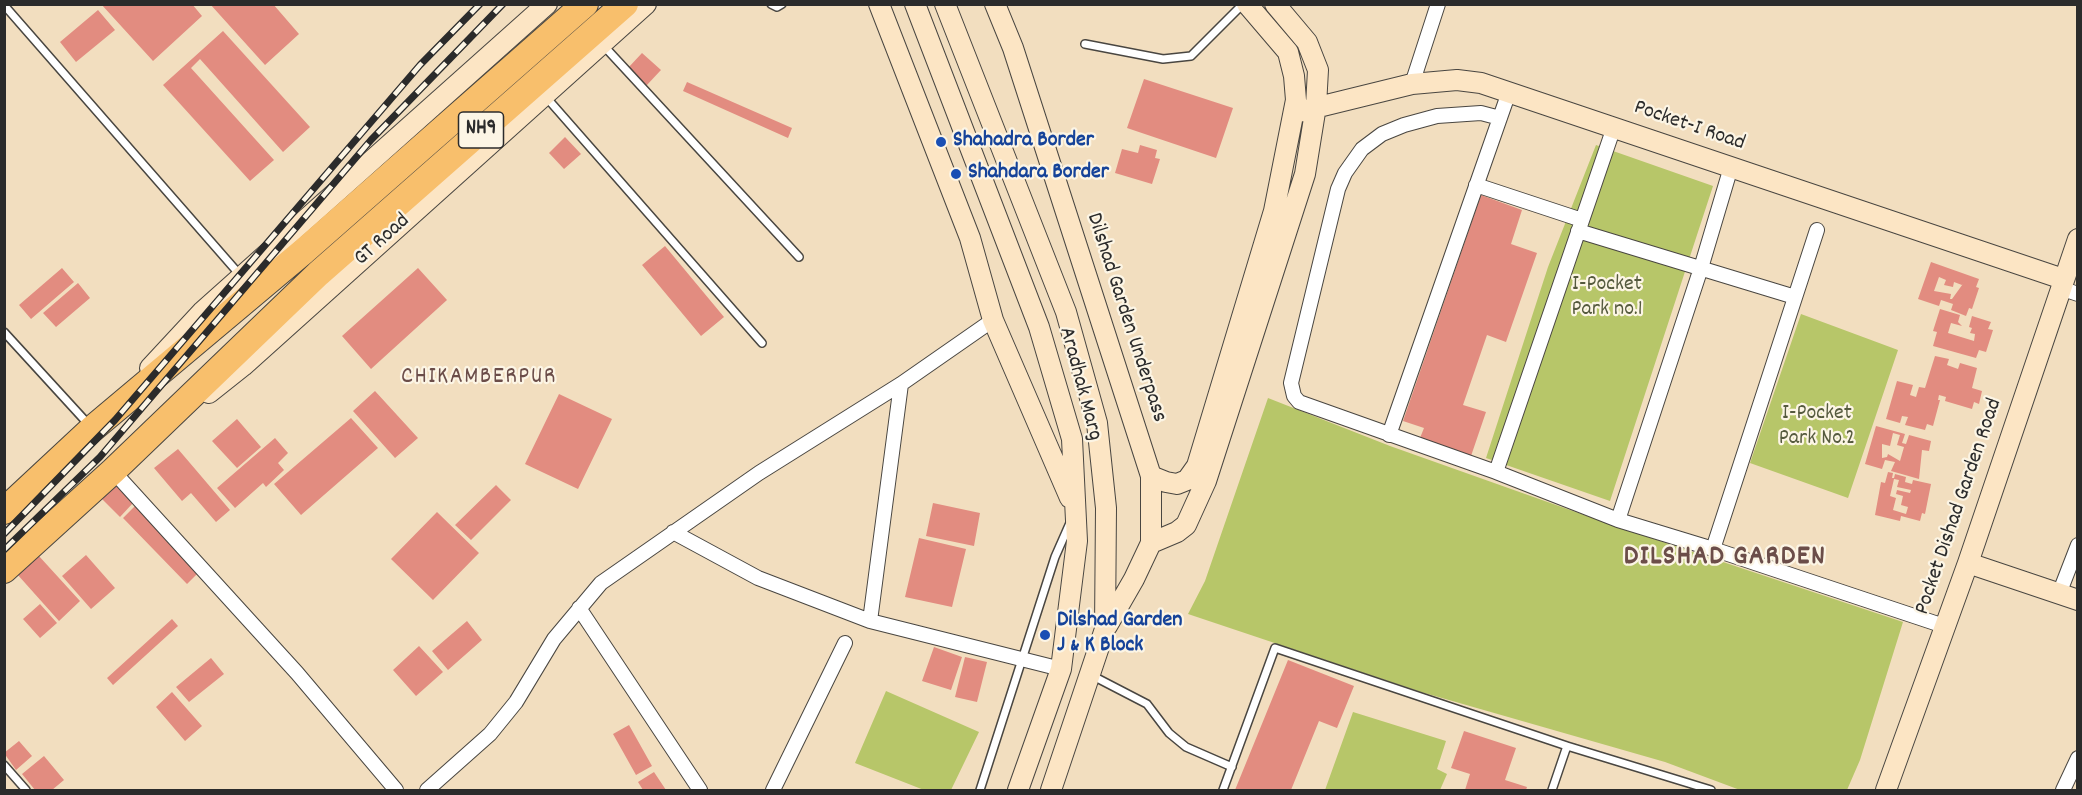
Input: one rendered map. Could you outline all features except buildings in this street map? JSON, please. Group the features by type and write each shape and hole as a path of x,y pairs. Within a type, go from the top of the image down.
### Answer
{"highway":[{"name":"GT Road","path":"4,511 95,426 304,251 585,4"},
{"name":"GT Road","path":"4,570 113,471 318,274 434,171 536,93 625,4"}],"main road":[{"name":"GT Road","path":"95,426 202,312 547,4"},
{"name":"GT Road","path":"113,471 243,366 536,93 602,45 646,4"},
{"path":"879,4 970,238 993,320 1075,512"},
{"name":"Aradhak Marg","path":"915,4 1039,327 1072,439 1077,542 1061,669 1018,790"},
{"name":"Aradhak Marg","path":"945,4 1066,312 1097,423 1106,508 1105,629"},
{"name":"Dilshad Garden Underpass","path":"995,4 1013,48 1151,476"},
{"path":"1245,4 1288,52 1294,76 1296,100 1274,211 1271,249"},
{"path":"1151,543 1177,532 1186,525 1271,249 1305,174 1316,106 1318,70 1307,42 1275,4"},
{"name":"Pocket-I Road","path":"1293,113 1412,84 1457,80 1481,83 1731,167 2067,287"},
{"name":"Pocket Dishad Garden Road","path":"1886,790 2067,287 2078,238"},
{"path":"1151,476 1166,483 1177,484 1199,478"},
{"name":"Aradhak Marg","path":"1051,790 1105,629 1134,579 1151,543 1151,476"},
{"path":"1968,562 2068,597"}],"street":[{"path":"1412,84 1437,4"},
{"path":"1389,435 1509,92"},
{"path":"1500,118 1481,113 1437,116 1382,134 1362,149 1345,173 1338,189 1291,383 1294,396 1299,402 1496,472 1618,520 1944,626"},
{"path":"1496,472 1614,127"},
{"path":"1618,520 1701,268 1731,167"},
{"path":"1476,185 1701,268 1795,297"},
{"path":"1713,549 1817,230"},
{"path":"427,790 490,734 516,702 554,639 601,583 759,473 901,384 993,320"},
{"path":"870,621 901,384"},
{"path":"113,471 297,674 396,790"},
{"path":"673,532 758,578 870,621 1061,669"},
{"path":"2068,597 2078,544"},
{"path":"579,608 700,790"},
{"path":"773,790 845,643"},
{"path":"2063,790 2078,758"}],"lane":[{"path":"771,4 777,8 782,4"},
{"path":"1085,44 1163,58 1191,56 1245,4"},
{"path":"4,5 242,277"},
{"path":"602,45 799,257"},
{"path":"536,93 762,343"},
{"path":"4,332 95,426"},
{"path":"980,790 1024,660 1055,557 1075,512"},
{"path":"1223,790 1275,648 1567,746 1711,790"},
{"path":"1090,674 1147,704 1169,733 1186,747 1232,767"},
{"path":"1552,790 1567,746"},
{"path":"4,765 26,790"}],"green space":[{"name":"I-Pocket Park no.1","path":"1596,145 1713,186 1610,501 1486,458 1548,267"},
{"name":"I-Pocket Park No.2","path":"1801,314 1898,350 1848,498 1750,463"},
{"path":"1268,398 1390,446 1618,527 1903,622 1860,760 1847,790 1740,790 1665,762 1421,692 1188,614 1205,581"},
{"path":"886,691 979,732 951,790 924,790 855,763"},
{"path":"1353,712 1446,741 1437,769 1447,774 1440,790 1325,790"}],"railway":[{"path":"4,534 115,420 420,65 480,4"},
{"path":"4,550 100,457 371,140 503,4"}],"place":[{"name":"Shahadra Border","path":"941,142"},
{"name":"Shahdara Border","path":"956,174"},
{"name":"Dilshad Garden J & K Block","path":"1045,635"}],"district":[{"name":"CHIKAMBERPUR","path":"479,379"},
{"name":"DILSHAD GARDEN","path":"1725,559"}]}
